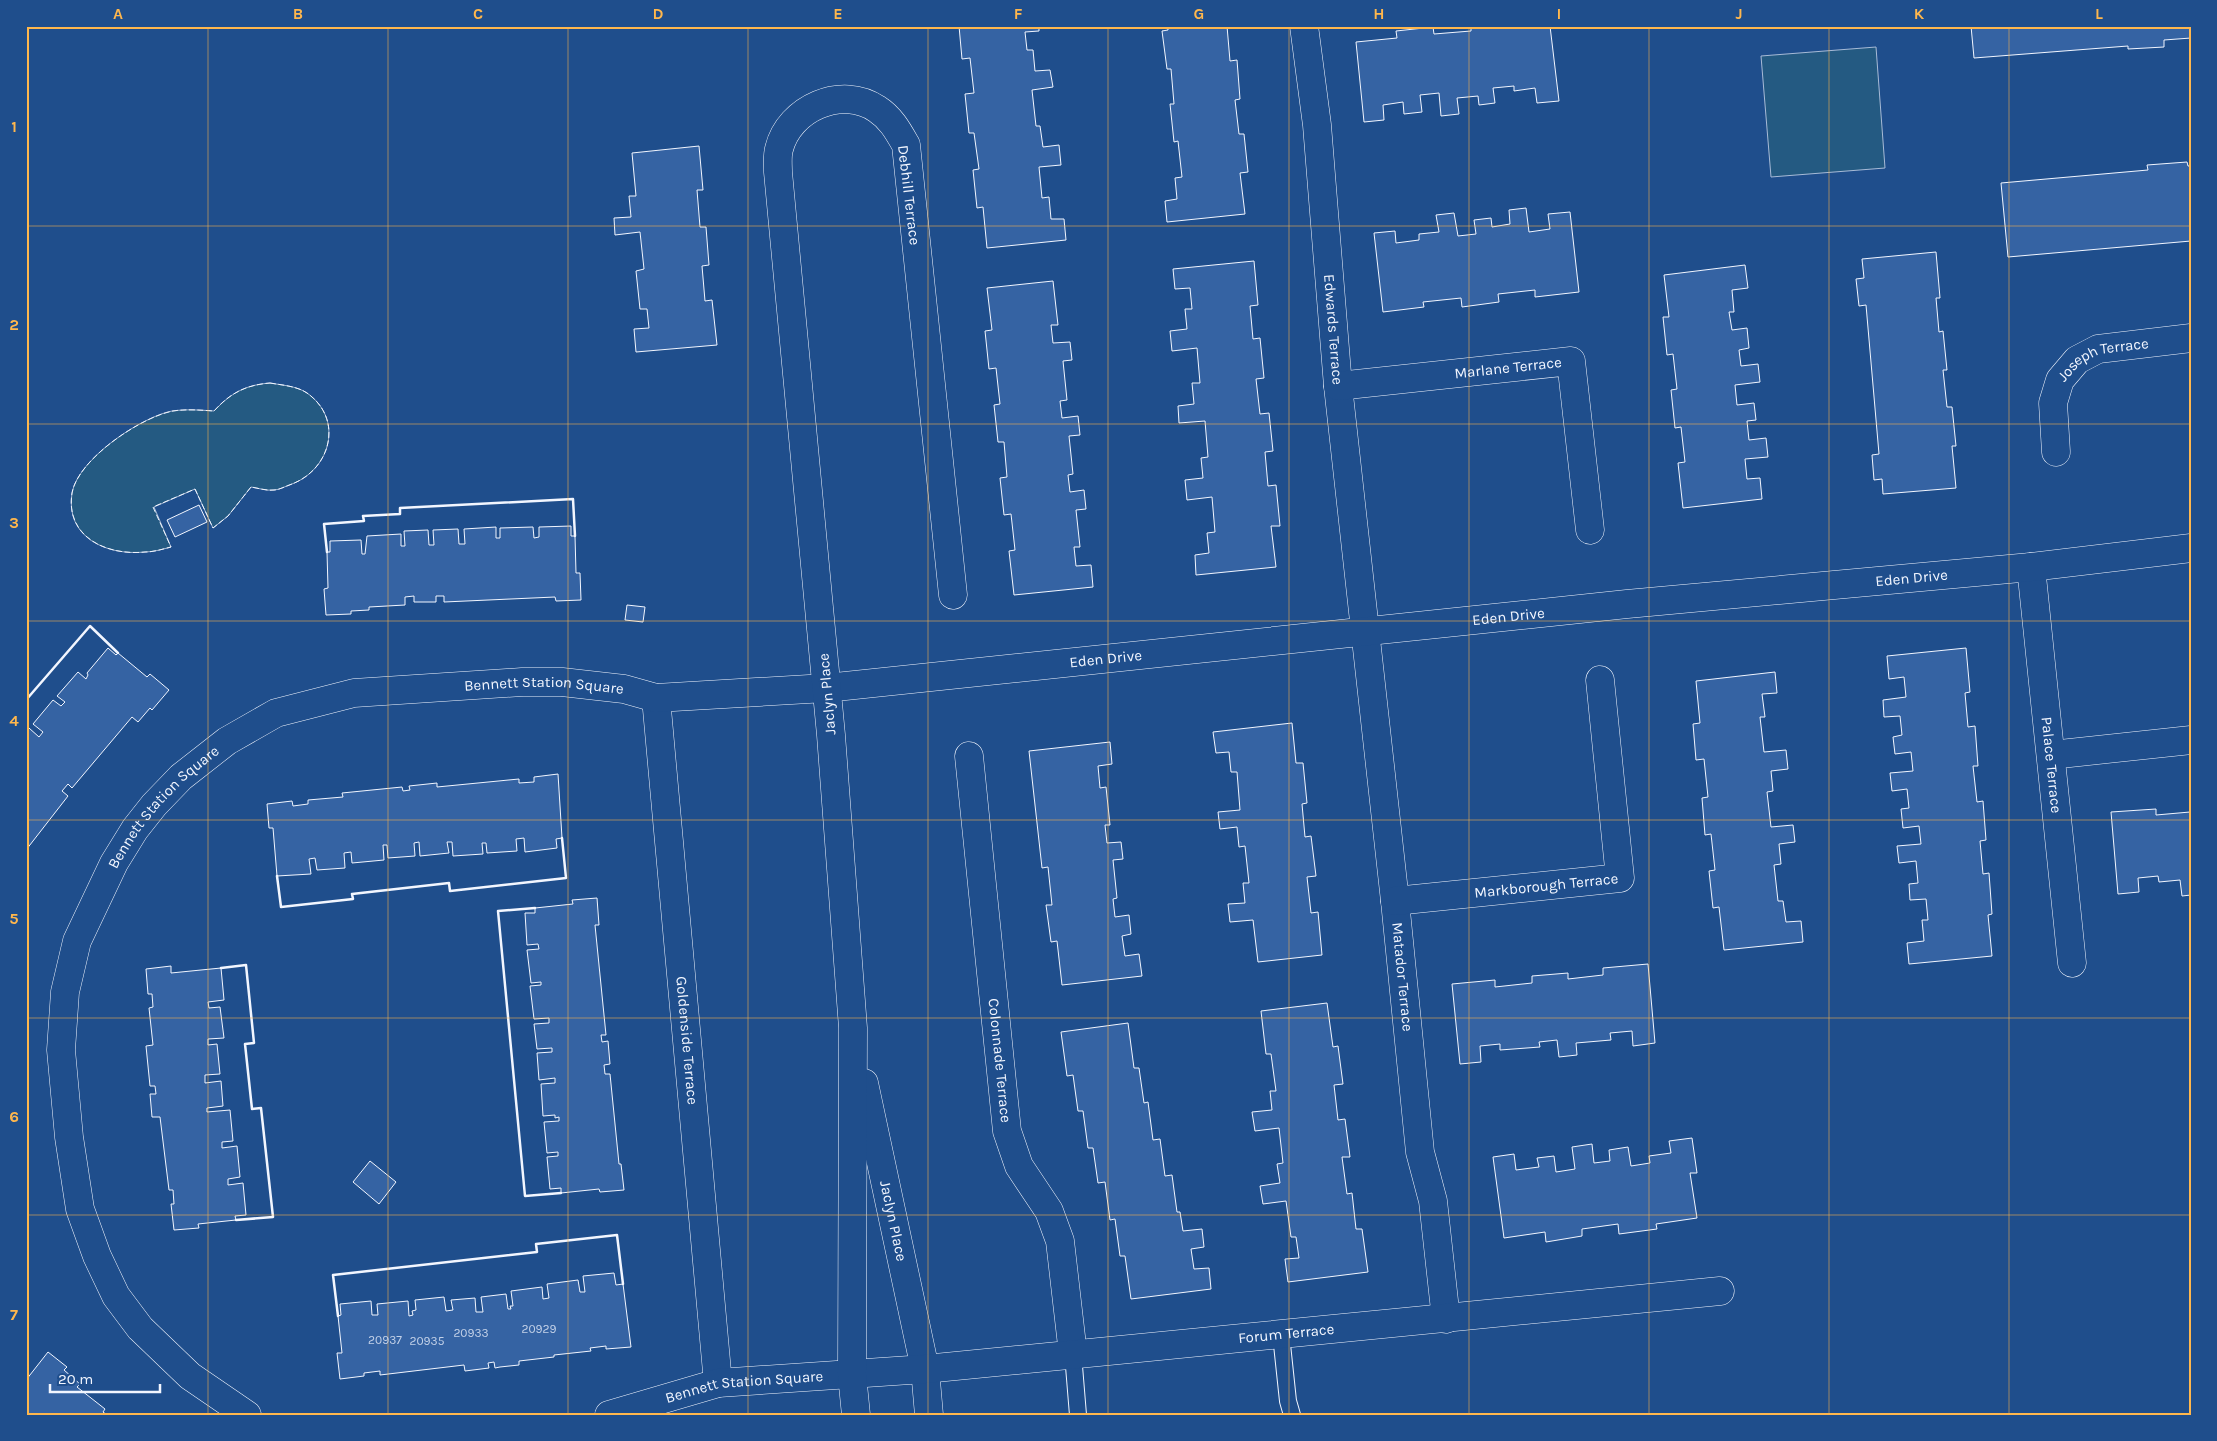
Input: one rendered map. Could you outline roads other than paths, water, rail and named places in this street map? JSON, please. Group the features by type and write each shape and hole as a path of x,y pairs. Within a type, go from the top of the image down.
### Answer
{"street":[{"name":"Edwards Terrace","path":"1304,26 1317,125 1338,386 1364,633"},
{"name":"Debhill Terrace","path":"795,361 778,172 779,149 789,127 807,110 828,100 855,100 877,108 894,124 906,145 953,595"},
{"name":"Joseph Terrace","path":"2056,452 2053,403 2060,380 2076,360 2098,349 2191,338"},
{"name":"Jaclyn Place","path":"795,361 826,688 853,1028 852,1375 856,1415"},
{"name":"Marlane Terrace","path":"1338,386 1571,361 1590,530"},
{"name":"Eden Drive","path":"826,688 1627,604 2031,567 2191,548"},
{"name":"Palace Terrace","path":"2031,567 2072,963"},
{"name":"Matador Terrace","path":"1364,633 1395,901 1420,1152 1433,1201 1446,1319"},
{"name":"Markborough Terrace","path":"1395,901 1620,878 1600,680"},
{"name":"Bennett Station Square","path":"247,1415 190,1376 140,1328 116,1296 97,1256 80,1209 68,1138 61,1050 65,992 77,941 114,863 135,829 154,805 181,777 227,741 276,712 354,693 522,682 562,682 624,689 656,698 826,688"},
{"name":"Goldenside Terrace","path":"656,698 718,1383"},
{"path":"2051,755 2191,740"},
{"name":"Colonnade Terrace","path":"969,756 1007,1131 1019,1166 1049,1210 1060,1241 1073,1354"},
{"name":"Jaclyn Place","path":"853,1028 925,1369 929,1415"},
{"name":"Forum Terrace","path":"852,1375 1281,1335 1720,1291"},
{"name":"Bennett Station Square","path":"609,1415 718,1383 852,1375"}],"lane":[{"path":"1281,1335 1288,1401 1292,1415"},
{"path":"1073,1354 1078,1415"}]}
